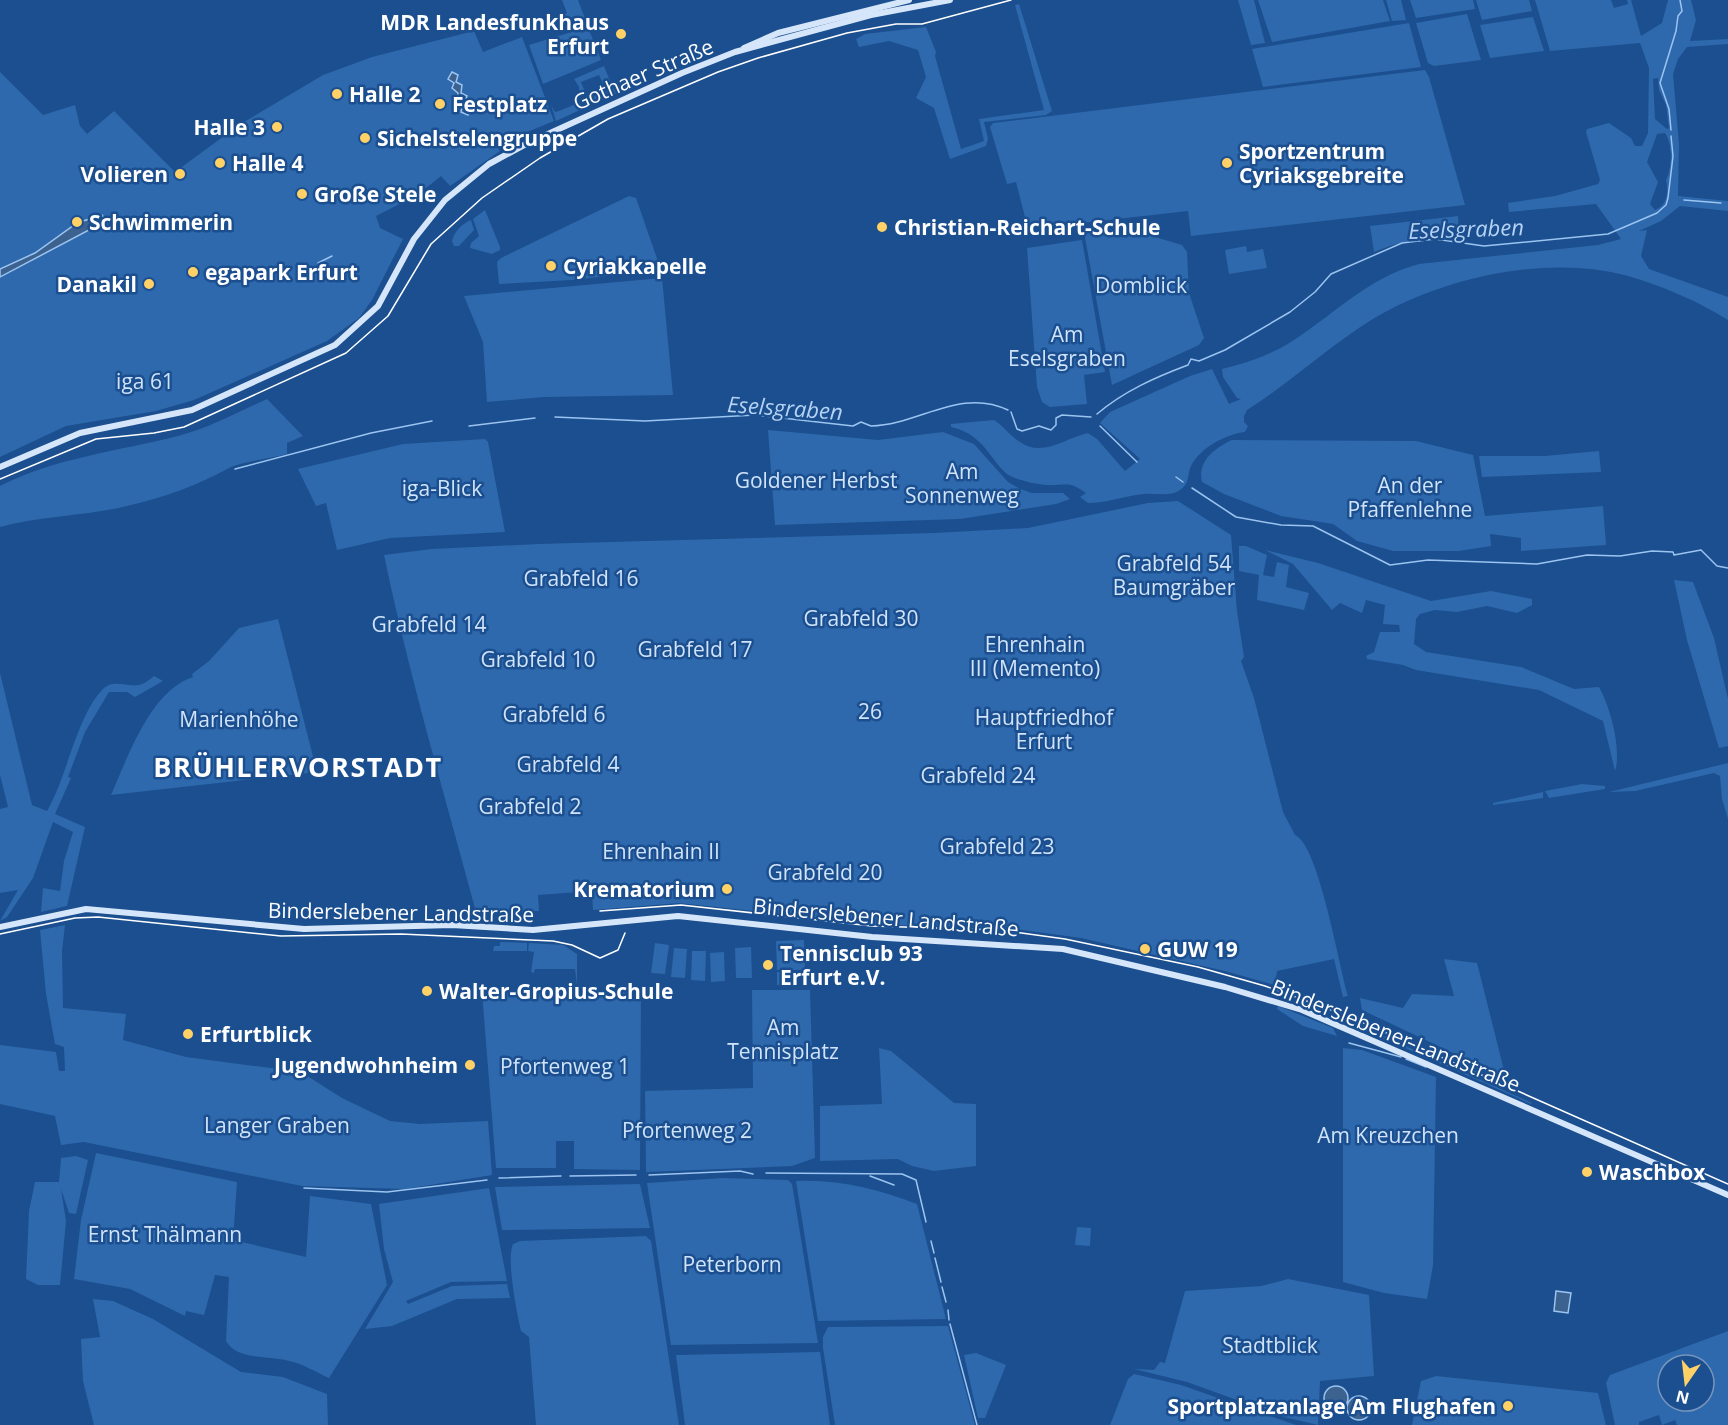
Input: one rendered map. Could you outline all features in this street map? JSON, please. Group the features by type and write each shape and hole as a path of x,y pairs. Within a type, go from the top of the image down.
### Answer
{"main road":[{"name":"Gothaer Straße","path":"0,467 87,431 192,410 335,345 378,306 420,230 445,200 474,176 535,139 778,33 909,0"},
{"name":"Gothaer Straße","path":"735,52 871,15 950,0"},
{"name":"Binderslebener Landstraße","path":"0,927 64,912 97,909 304,929 452,925 532,930 686,916 872,937 1071,950 1225,987 1302,1010 1728,1194"}],"green space":[{"path":"562,0 578,0 586,21 565,27 560,16 567,13"},
{"path":"1238,0 1254,0 1265,43 1251,45"},
{"path":"1258,0 1383,0 1390,21 1272,42"},
{"path":"1386,0 1401,0 1406,20 1392,21"},
{"path":"1410,0 1473,0 1475,9 1416,18"},
{"path":"1476,0 1529,0 1532,11 1482,20"},
{"path":"1535,0 1611,0 1614,8 1628,4 1627,0 1631,0 1641,36 1662,23 1668,0 1691,0 1696,20 1690,41 1728,39 1728,44 1687,47 1678,59 1673,74 1679,144 1678,196 1728,201 1728,211 1680,206 1661,221 1639,231 1647,230 1641,256 1649,269 1728,297 1728,320 1667,289 1628,276 1597,270 1531,269 1463,281 1401,304 1373,319 1341,341 1247,410 1244,422 1248,426 1245,432 1222,439 1207,448 1195,459 1183,488 1167,494 1143,494 1088,503 1080,497 1086,493 1075,486 1035,484 1007,474 974,437 951,427 951,424 994,420 1020,442 1037,448 1046,448 1088,433 1097,439 1125,471 1140,459 1100,423 1110,412 1190,376 1212,369 1229,404 1241,399 1237,398 1223,377 1222,369 1271,353 1286,345 1366,288 1400,270 1419,264 1598,245 1621,239 1596,204 1509,212 1508,203 1555,196 1598,184 1600,180 1587,129 1609,123 1631,138 1635,146 1642,146 1648,133 1649,68 1640,43 1550,51","holes":["1658,78 1659,90 1666,105 1669,128 1667,129 1655,119 1653,79","1665,133 1671,156 1670,170 1666,180 1665,202 1655,210 1650,204 1658,182 1647,162 1657,134"]},
{"path":"1019,4 1052,111 1046,115 984,122 988,139 986,146 950,159 934,108 916,98 926,77 918,50 889,41 859,47 856,39 865,34 926,27 936,52 935,56 961,149 984,141 979,119 1044,110 1015,5"},
{"path":"1467,14 1481,60 1434,66 1428,63 1416,23"},
{"path":"1533,17 1544,51 1490,58 1480,25"},
{"path":"1409,23 1421,67 1263,87 1252,49"},
{"path":"588,27 601,60 543,84 529,45"},
{"name":"egapark Erfurt","path":"474,31 483,52 522,37 554,121 520,135 498,148 500,151 450,186 441,176 402,203 376,216 380,228 403,239 372,300 359,318 327,341 194,400 156,411 66,426 0,457 0,72 43,115 75,105 80,126 87,134 114,111 175,172 239,125 323,75 372,57"},
{"path":"604,66 610,81 603,84 599,75 581,82 585,92 579,93 579,87 574,79"},
{"name":"Sportzentrum Cyriaksgebreite","path":"1425,70 1429,77 1465,205 1191,236 1188,211 1028,229 1016,182 1007,184 990,127 993,123"},
{"path":"622,85 624,90 556,121 551,105 555,112 559,111"},
{"path":"629,196 636,198 661,270 571,280 499,284 497,262 501,258"},
{"path":"485,210 500,247 500,250 492,254 470,248 471,243 479,236 473,219"},
{"path":"1458,216 1459,240 1416,240 1374,252 1370,226"},
{"path":"471,220 474,230 459,246 454,246 453,237 462,226"},
{"name":"Domblick","path":"1106,229 1148,235 1182,245 1187,252 1189,293 1204,338 1199,345 1112,385 1084,232"},
{"name":"Am Eselsgraben","path":"1082,240 1105,372 1084,375 1087,404 1050,407 1042,402 1037,387 1027,248"},
{"path":"1246,246 1247,252 1263,249 1267,268 1229,274 1225,250"},
{"path":"662,278 673,395 544,397 487,402 483,342 464,296"},
{"path":"267,399 303,436 287,443 287,454 234,466 193,485 140,503 0,527 0,486 42,468 190,433"},
{"name":"Goldener Herbst","path":"768,430 878,440 943,432 974,444 1008,482 1020,489 1032,493 1063,493 1070,499 1056,504 960,519 775,525"},
{"name":"iga-Blick","path":"485,439 488,442 505,532 390,538 337,550 326,503 316,506 298,469 403,444"},
{"name":"An der Pfaffenlehne","path":"1232,440 1416,441 1473,455 1485,516 1603,506 1606,545 1521,551 1521,538 1490,534 1491,546 1459,551 1393,551 1357,541 1333,524 1281,516 1224,494 1202,482 1202,468 1209,456"},
{"path":"1599,451 1601,472 1482,477 1479,456 1545,456"},
{"name":"Hauptfriedhof Erfurt","path":"1178,501 1231,535 1237,611 1244,657 1241,661 1254,698 1283,812 1295,835 1304,844 1320,883 1348,996 1343,997 1334,959 1277,971 1275,985 1225,971 1081,938 1002,927 885,925 679,903 593,910 592,891 538,895 539,911 476,912 416,689 384,555 432,549 539,544 934,533 1028,528 1148,503"},
{"path":"1239,546 1246,546 1267,555 1263,575 1274,577 1277,562 1289,565 1286,587 1309,593 1304,610 1257,600 1259,575 1239,571"},
{"path":"1265,550 1318,563 1431,601 1491,591 1532,599 1532,605 1517,613 1487,606 1457,612 1435,610 1420,614 1416,619 1414,644 1426,652 1521,667 1574,689 1599,687 1614,728 1617,752 1615,771 1603,721 1539,690 1416,670 1403,665 1367,659 1366,656 1374,652 1380,632 1400,632 1399,625 1383,624 1385,605 1366,600 1362,613 1340,603 1332,610 1293,564"},
{"path":"1674,580 1693,582 1714,638 1728,699 1728,746 1719,748 1687,640"},
{"name":"Marienhöhe","path":"278,619 317,772 111,795 142,727 164,696 193,677 192,674 209,661 239,628"},
{"path":"0,673 32,805 47,811 86,714 103,689 111,684 140,685 154,676 163,681 135,697 127,692 109,692 85,732 68,777 71,778 55,814 85,827 67,906 41,912 43,888 60,891 64,861 73,832 53,822 33,878 7,917 0,921 18,890 0,893 0,809 8,807 0,775"},
{"path":"1728,763 1728,819 1722,799 1720,776 1714,773 1635,791 1609,792"},
{"path":"1582,784 1605,786 1605,789 1549,798 1545,791"},
{"path":"1543,792 1543,798 1493,805 1493,803"},
{"name":"Langer Graben","path":"65,925 62,951 63,1008 126,1014 123,1040 186,1057 301,1072 342,1098 390,1121 420,1124 488,1121 492,1175 405,1189 302,1186 84,1142 61,1145 55,1116 0,1104 0,1045 56,1052 59,1071 65,1071 64,1047 55,1044 46,994 40,930"},
{"path":"804,940 805,970 777,970 776,941"},
{"path":"500,942 527,943 527,951 493,951 494,946 500,946"},
{"path":"529,943 563,945 577,954 577,985 575,969 535,969 534,973 531,972 534,952 528,951"},
{"path":"655,943 669,945 665,974 651,973"},
{"path":"751,947 752,978 736,978 735,948"},
{"path":"674,948 687,949 685,978 671,977"},
{"path":"692,951 706,951 705,981 691,980"},
{"path":"724,952 725,981 711,982 710,953"},
{"path":"1444,959 1477,963 1506,1078 1362,1010 1360,998 1403,1008 1412,994 1454,996"},
{"path":"777,972 797,972 797,984 777,985"},
{"name":"Pfortenweg 1","path":"641,990 640,1170 574,1169 574,1141 556,1141 556,1168 496,1168 482,992"},
{"name":"Pfortenweg 2","path":"752,990 810,990 815,1158 792,1166 646,1172 645,1091 753,1088"},
{"path":"1278,1006 1333,1028 1337,1036 1303,1026 1277,1009"},
{"path":"1361,1026 1532,1103 1360,1028"},
{"path":"879,1048 891,1051 954,1103 976,1104 976,1166 934,1171 912,1166 898,1159 820,1161 820,1106 882,1104"},
{"name":"Am Kreuzchen","path":"1343,1048 1362,1050 1436,1077 1433,1265 1427,1299 1384,1293 1343,1282"},
{"name":"Ernst Thälmann","path":"96,1153 237,1182 233,1240 306,1257 310,1196 371,1204 387,1285 329,1378 294,1362 246,1355 231,1347 226,1341 229,1277 215,1275 204,1315 186,1311 185,1316 130,1289 74,1279 81,1220"},
{"path":"76,1156 88,1160 76,1214 69,1213 61,1189 66,1221 60,1285 38,1285 26,1279 29,1211 35,1182 59,1182 61,1158"},
{"name":"Peterborn","path":"724,1178 788,1180 792,1184 818,1343 671,1345 647,1183"},
{"name":"Peterborn","path":"796,1181 843,1183 917,1204 946,1319 818,1321"},
{"path":"640,1184 650,1228 502,1230 495,1187"},
{"path":"489,1188 507,1281 451,1282 406,1301 408,1304 452,1286 507,1284 510,1298 457,1299 392,1326 365,1329 393,1282 384,1249 379,1204"},
{"path":"1077,1227 1091,1228 1090,1246 1075,1245"},
{"path":"646,1236 651,1241 679,1425 536,1425 529,1337 521,1331 513,1286 511,1251 513,1244 520,1241"},
{"name":"Stadtblick","path":"1288,1279 1369,1295 1374,1376 1320,1381 1318,1425 1284,1417 1187,1382 1134,1369 1154,1370 1160,1362 1165,1363 1185,1291 1261,1286"},
{"name":"Ernst Thälmann","path":"93,1299 113,1301 153,1319 241,1372 283,1377 327,1394 328,1425 94,1425 83,1381 81,1339 100,1337"},
{"path":"948,1326 975,1425 835,1425 823,1348 823,1337 828,1327"},
{"path":"1728,1331 1728,1425 1677,1425 1675,1420 1662,1425 1659,1415 1639,1422 1639,1425 1615,1425 1606,1383 1610,1375 1656,1358 1656,1413 1716,1413 1716,1353 1669,1353"},
{"path":"820,1352 830,1425 685,1425 676,1355"},
{"path":"976,1353 1006,1365 985,1418 978,1418 964,1355"},
{"path":"1134,1374 1181,1385 1296,1425 1110,1425 1128,1379"},
{"name":"Sportplatzanlage Am Flughafen","path":"1436,1376 1598,1393 1606,1425 1412,1425 1421,1381"}],"shaded area":[{"path":"452,72 458,75 456,82 462,85 461,93 467,96 465,103 472,108 468,115 461,112 463,104 457,101 458,93 452,88 454,83 448,79"},
{"path":"102,215 106,221 0,277 0,269 35,253 77,223"},
{"path":"1556,1291 1571,1293 1568,1313 1554,1311"},
{"path":"1336,1386 1344,1390 1348,1398 1344,1406 1336,1410 1328,1406 1324,1398 1328,1390"},
{"path":"1359,1396 1367,1400 1371,1408 1367,1416 1359,1420 1351,1416 1347,1408 1351,1400"}],"waterway":[{"name":"Eselsgraben","path":"1671,130 1669,109 1660,83 1676,31 1678,16 1682,11 1680,0"},
{"name":"Eselsgraben","path":"1097,414 1118,398 1141,385 1188,365 1191,359 1199,361 1225,350 1290,312 1315,292 1331,274 1402,243 1435,239 1484,246 1608,234 1657,213 1666,205 1668,198 1673,156 1671,136"},
{"path":"1684,200 1721,203"},
{"path":"318,263 332,256"},
{"name":"Eselsgraben","path":"555,417 645,421 755,415 853,426 861,422 871,426 889,424 939,409 973,403 990,404 1008,410"},
{"name":"Eselsgraben","path":"1011,412 1017,429 1022,431 1039,426 1051,430 1056,425 1056,418 1062,415 1091,417"},
{"name":"Eselsgraben","path":"469,426 535,418"},
{"name":"Eselsgraben","path":"235,469 371,433 432,421"},
{"path":"1100,426 1137,462"},
{"path":"1176,477 1183,482"},
{"path":"1192,488 1236,517 1281,525 1313,526 1390,565 1428,560 1537,564 1587,555 1620,556 1652,551 1673,552 1674,555 1701,550 1717,566 1728,568"},
{"path":"1349,1043 1401,1057"},
{"path":"1406,1059 1426,1067"},
{"path":"649,1175 740,1171 753,1174"},
{"path":"766,1173 902,1174 916,1180 926,1222"},
{"path":"570,1176 636,1175"},
{"path":"499,1178 561,1176"},
{"path":"870,1176 894,1185"},
{"path":"304,1188 387,1192 487,1180"},
{"path":"931,1241 934,1253"},
{"path":"935,1258 941,1282"},
{"path":"942,1287 946,1302"},
{"path":"948,1310 949,1320"},
{"path":"950,1324 977,1425"}],"tram line":[{"path":"0,479 96,439 154,433 184,427 346,353 388,316 431,244 482,198 540,158 608,119 718,72 758,58 847,33 896,24 922,24 1011,0"},
{"path":"600,911 681,905 872,926 1000,930 1065,939 1198,967 1265,986 1348,1016 1728,1184"},
{"path":"0,934 75,918 98,917 281,936 401,934 553,941 572,945 600,958 618,950 625,933"}],"place":[{"name":"MDR Landesfunkhaus Erfurt","path":"621,34"},
{"name":"Halle 2","path":"337,94"},
{"name":"Festplatz","path":"440,104"},
{"name":"Halle 3","path":"277,127"},
{"name":"Sichelstelengruppe","path":"365,138"},
{"name":"Halle 4","path":"220,163"},
{"name":"Sportzentrum Cyriaksgebreite","path":"1227,163"},
{"name":"Volieren","path":"180,174"},
{"name":"Große Stele","path":"302,194"},
{"name":"Schwimmerin","path":"77,222"},
{"name":"Christian-Reichart-Schule","path":"882,227"},
{"name":"Cyriakkapelle","path":"551,266"},
{"name":"egapark Erfurt","path":"193,272"},
{"name":"Danakil","path":"149,284"},
{"name":"Krematorium","path":"727,889"},
{"name":"GUW 19","path":"1145,949"},
{"name":"Tennisclub 93 Erfurt e.V.","path":"768,965"},
{"name":"Walter-Gropius-Schule","path":"427,991"},
{"name":"Erfurtblick","path":"188,1034"},
{"name":"Jugendwohnheim","path":"470,1065"},
{"name":"Waschbox","path":"1587,1172"},
{"name":"Sportplatzanlage Am Flughafen","path":"1508,1406"}],"district":[{"name":"BRÜHLERVORSTADT","path":"298,766"}],"park label":[{"name":"iga 61","path":"145,381"},
{"name":"Am Sonnenweg","path":"962,483"},
{"name":"Grabfeld 54 Baumgräber","path":"1174,575"},
{"name":"Grabfeld 16","path":"581,578"},
{"name":"Grabfeld 30","path":"861,618"},
{"name":"Grabfeld 14","path":"429,624"},
{"name":"Grabfeld 17","path":"695,649"},
{"name":"Ehrenhain III (Memento)","path":"1035,656"},
{"name":"Grabfeld 10","path":"538,659"},
{"name":"26","path":"870,711"},
{"name":"Grabfeld 6","path":"554,714"},
{"name":"Grabfeld 4","path":"568,764"},
{"name":"Grabfeld 24","path":"978,775"},
{"name":"Grabfeld 2","path":"530,806"},
{"name":"Grabfeld 23","path":"997,846"},
{"name":"Ehrenhain II","path":"661,851"},
{"name":"Grabfeld 20","path":"825,872"},
{"name":"Am Tennisplatz","path":"783,1039"}]}
